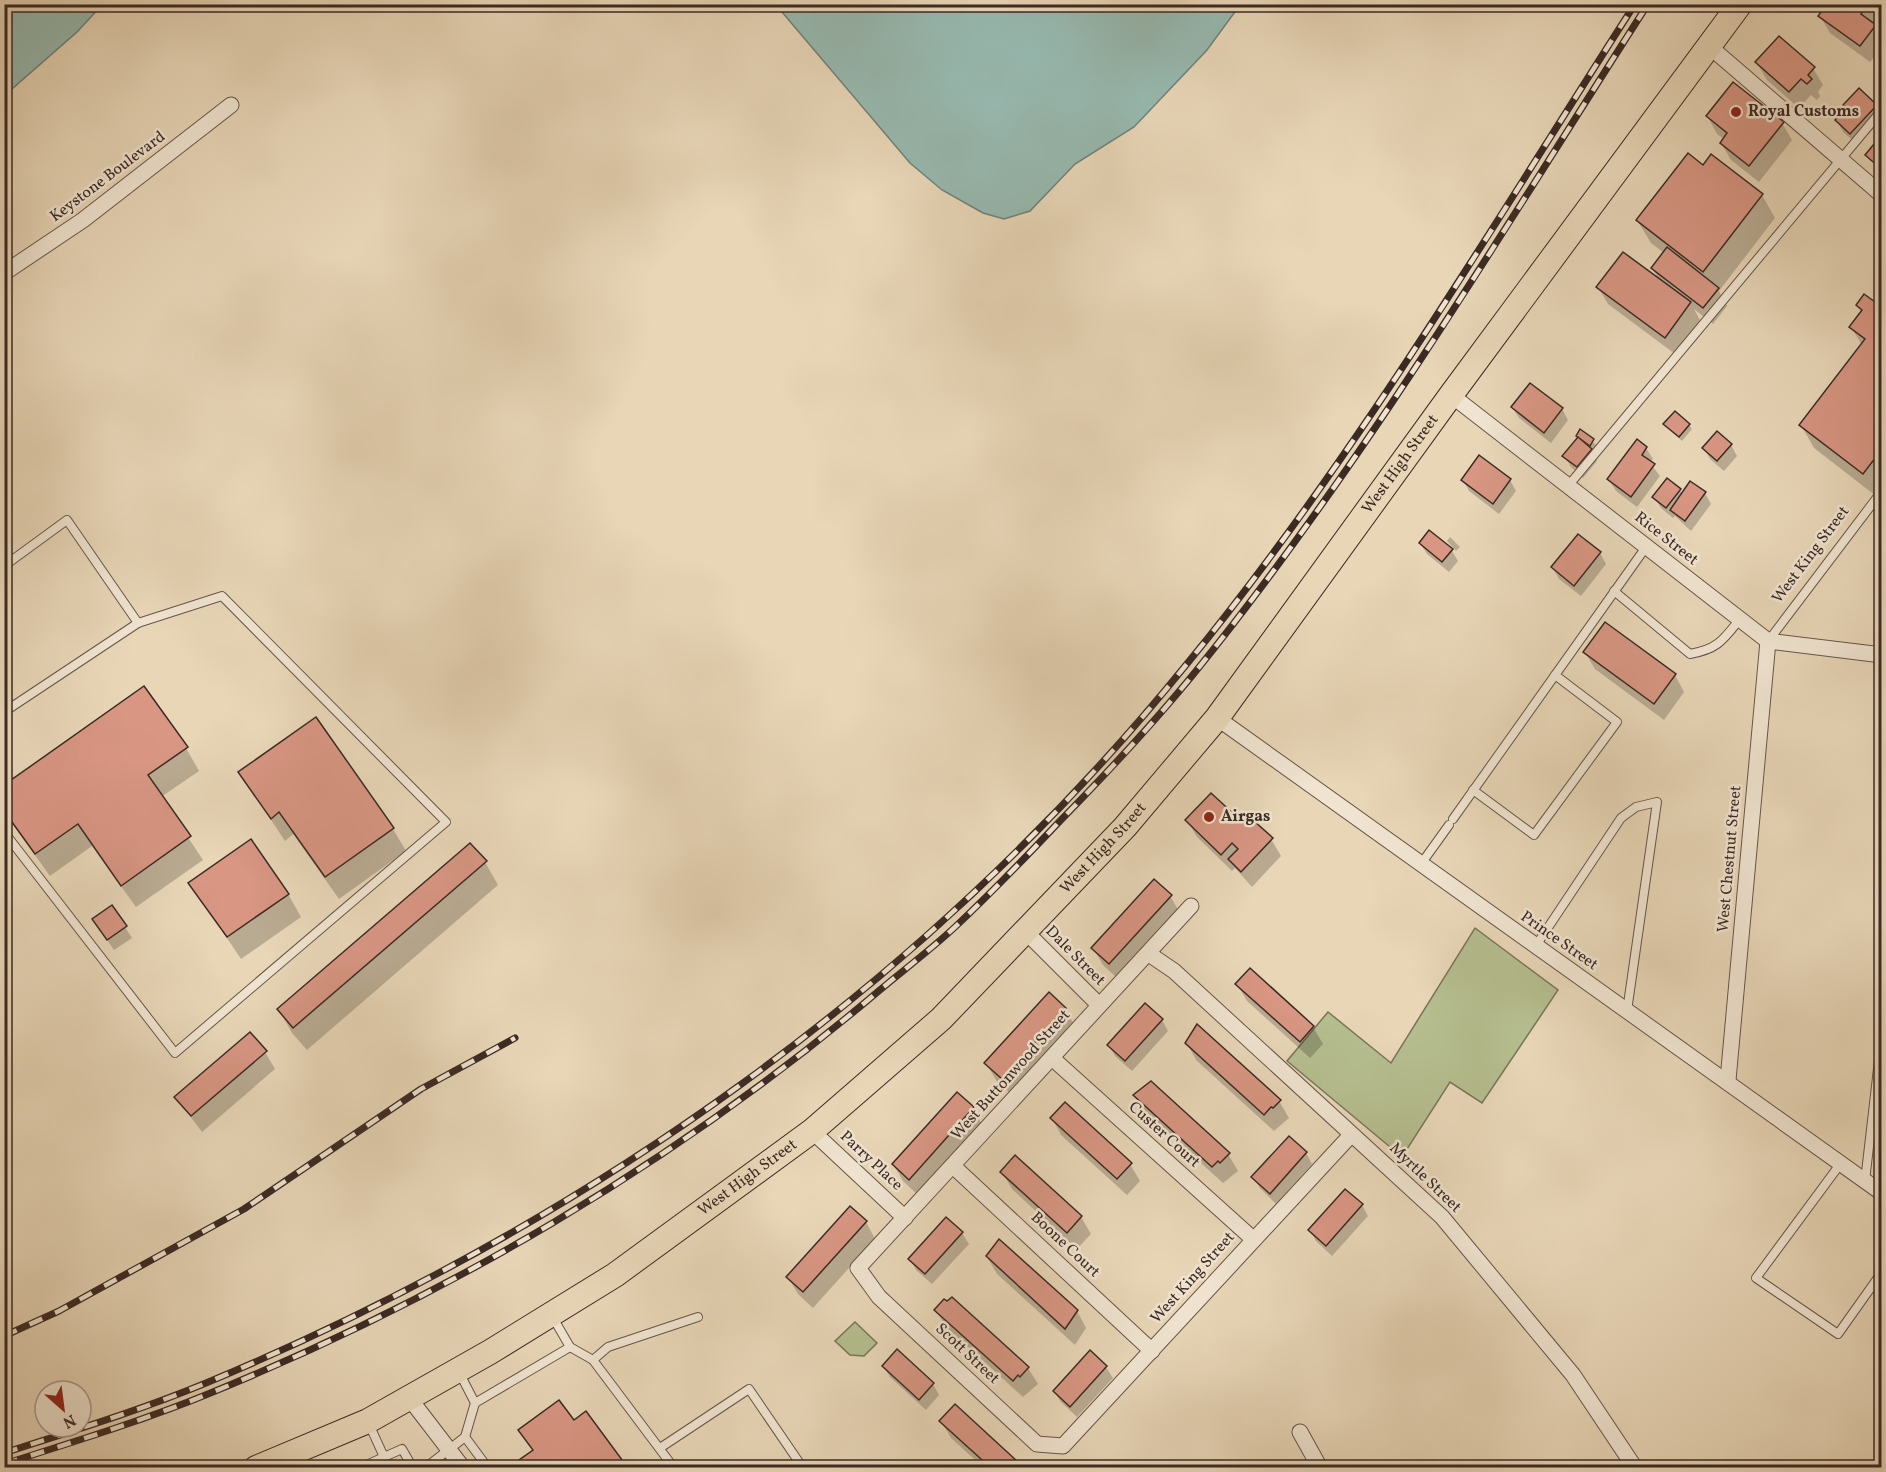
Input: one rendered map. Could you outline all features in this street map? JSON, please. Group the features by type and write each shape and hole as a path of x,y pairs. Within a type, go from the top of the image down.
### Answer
{"main road":[{"name":"West High Street","path":"256,1467 285,1462 410,1399 615,1275 812,1131 941,1019 1125,827 1217,718 1451,395 1740,4"}],"street":[{"path":"1709,46 1881,195"},
{"name":"Keystone Boulevard","path":"4,273 83,220 231,105"},
{"name":"Rice Street","path":"1451,395 1768,641"},
{"path":"1768,641 1881,655"},
{"name":"West Chestnut Street","path":"1728,1080 1768,641"},
{"name":"Prince Street","path":"1217,718 1535,947 1728,1080 1881,1193"},
{"name":"West Buttonwood Street","path":"858,1268 1191,906"},
{"name":"Dale Street","path":"1026,932 1099,1005"},
{"name":"Myrtle Street","path":"1149,954 1174,971 1442,1217 1573,1376 1635,1467"},
{"name":"Custer Court","path":"1052,1058 1253,1239"},
{"name":"Parry Place","path":"812,1131 905,1218"},
{"name":"West King Street","path":"1063,1446 1351,1135"},
{"name":"Boone Court","path":"953,1166 1152,1351"},
{"name":"Scott Street","path":"858,1268 879,1297 1037,1444 1063,1446"},
{"path":"410,1399 463,1467"},
{"path":"1300,1432 1320,1467"}],"lane":[{"path":"1568,486 1881,110"},
{"name":"West King Street","path":"1768,641 1881,491"},
{"path":"4,566 67,520 138,623"},
{"path":"1421,864 1647,547"},
{"path":"1614,591 1690,654 1708,651 1720,644 1740,619"},
{"path":"4,712 138,623 222,596 446,822 175,1053 4,832"},
{"path":"1473,790 1534,835 1617,722 1555,675"},
{"path":"1535,947 1622,818 1636,807 1657,802 1627,1011"},
{"path":"1865,1181 1881,1034"},
{"path":"1840,1163 1756,1278 1838,1334 1881,1272"},
{"path":"551,1315 570,1347 594,1360 674,1467"},
{"path":"594,1360 608,1347 698,1317"},
{"path":"426,1467 465,1437 476,1403 570,1347"},
{"path":"458,1371 476,1403"},
{"path":"660,1448 749,1389 802,1467"},
{"path":"368,1421 384,1457"},
{"path":"465,1437 488,1467"},
{"path":"363,1467 402,1449 412,1467"}],"green space":[{"path":"1475,928 1558,990 1482,1103 1450,1082 1402,1157 1287,1061 1328,1012 1391,1063"},
{"path":"855,1322 877,1343 864,1356 850,1355 835,1341"}],"water":[{"path":"5,4 102,5 77,32 5,95"},
{"path":"776,5 1240,5 1207,50 1134,127 1075,164 1030,211 1004,219 983,213 942,190 910,163"}],"building":[{"path":"1827,4 1868,4 1861,14 1876,25 1860,46 1818,16"},
{"path":"1779,36 1815,67 1808,75 1812,79 1807,84 1801,79 1789,92 1755,62"},
{"path":"1733,82 1784,122 1749,166 1720,143 1727,133 1706,116"},
{"path":"1859,88 1877,105 1850,134 1835,120 1846,109 1843,105"},
{"path":"1879,138 1882,140 1882,164 1879,167 1865,155"},
{"path":"1688,153 1703,165 1711,154 1763,194 1703,272 1636,220"},
{"path":"1667,247 1719,288 1703,308 1651,268"},
{"path":"1623,252 1691,302 1665,338 1596,287"},
{"path":"1864,294 1882,307 1882,449 1863,474 1799,425 1865,339 1849,327 1862,310 1856,305"},
{"path":"1530,383 1563,408 1544,433 1511,407"},
{"path":"1675,411 1690,424 1679,437 1663,424"},
{"path":"1580,429 1594,439 1590,446 1576,436"},
{"path":"1717,431 1732,444 1717,461 1702,448"},
{"path":"1578,437 1592,449 1577,467 1562,456"},
{"path":"1637,439 1647,447 1642,455 1655,464 1631,497 1607,479"},
{"path":"1479,455 1511,479 1493,504 1461,480"},
{"path":"1667,478 1681,489 1666,508 1652,497"},
{"path":"1690,481 1706,492 1685,521 1670,510"},
{"path":"1429,530 1453,549 1442,562 1419,543"},
{"path":"1578,534 1601,552 1574,586 1551,567"},
{"path":"1605,622 1676,674 1654,704 1583,652"},
{"path":"144,686 188,747 148,775 191,836 121,886 78,824 35,854 4,811 4,785"},
{"path":"316,717 394,828 325,877 279,812 271,819 238,772"},
{"path":"1211,793 1248,827 1254,821 1273,838 1241,872 1228,859 1238,849 1232,843 1221,855 1185,820"},
{"path":"251,839 289,894 227,937 188,883"},
{"path":"470,843 487,861 293,1028 277,1009"},
{"path":"1154,879 1172,895 1109,964 1091,948"},
{"path":"112,905 127,926 107,940 92,919"},
{"path":"1250,968 1314,1026 1300,1042 1235,984"},
{"path":"1049,992 1066,1008 1002,1079 984,1063"},
{"path":"1145,1003 1163,1019 1125,1061 1107,1045"},
{"path":"1197,1024 1281,1100 1273,1108 1271,1107 1264,1115 1185,1043"},
{"path":"250,1032 267,1051 191,1116 174,1097"},
{"path":"1151,1081 1230,1153 1220,1163 1218,1161 1212,1167 1133,1095"},
{"path":"957,1092 974,1107 909,1180 892,1164"},
{"path":"1065,1102 1132,1163 1117,1179 1050,1118"},
{"path":"1289,1136 1307,1152 1270,1194 1251,1177"},
{"path":"1015,1155 1082,1216 1067,1233 1000,1172"},
{"path":"1345,1189 1363,1204 1326,1246 1308,1230"},
{"path":"850,1206 867,1221 803,1292 786,1277"},
{"path":"946,1217 963,1232 925,1274 908,1259"},
{"path":"999,1239 1078,1310 1065,1329 986,1256"},
{"path":"952,1297 1029,1367 1020,1377 1018,1375 1013,1381 934,1310 944,1299 947,1301"},
{"path":"897,1349 934,1383 919,1400 882,1366"},
{"path":"1090,1350 1107,1366 1070,1407 1053,1391"},
{"path":"559,1400 574,1420 586,1411 628,1468 524,1468 519,1460 533,1450 518,1430"},
{"path":"955,1404 1018,1462 1013,1468 991,1468 939,1421"}],"railway":[{"path":"4,1453 131,1411 206,1383 346,1320 483,1249 614,1170 741,1084 862,991 977,890 1085,781 1186,665 1248,587 1307,506 1420,341 1635,4"},
{"path":"4,1464 183,1404 297,1356 384,1315 553,1223 635,1172 715,1118 793,1060 944,937 1008,875 1129,748 1196,671 1258,592 1318,510 1431,344 1648,4"},
{"path":"4,1336 59,1311 244,1209 421,1089 515,1038"}],"place":[{"name":"Royal Customs","path":"1736,112"},
{"name":"Airgas","path":"1209,817"}]}
